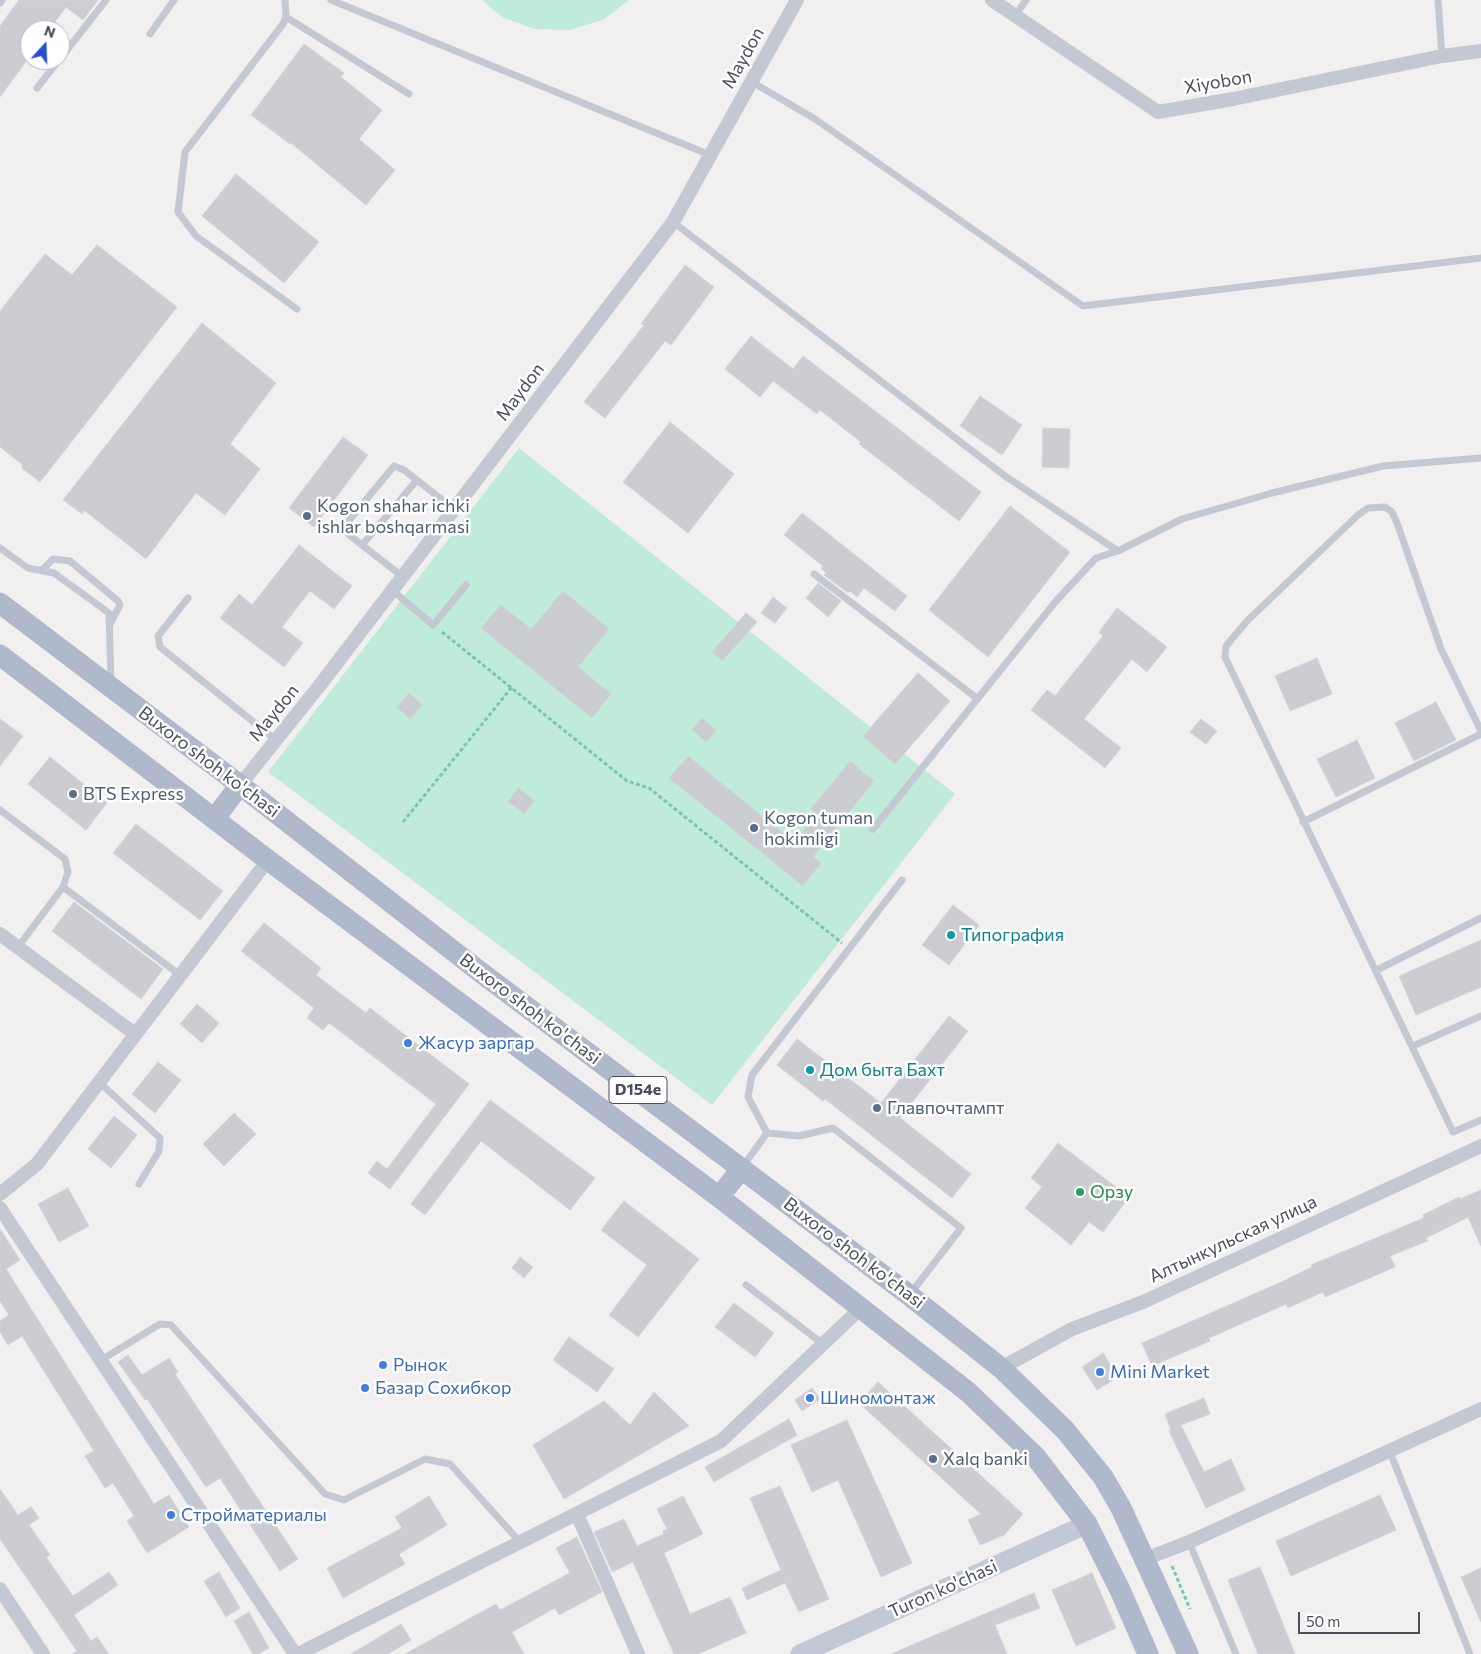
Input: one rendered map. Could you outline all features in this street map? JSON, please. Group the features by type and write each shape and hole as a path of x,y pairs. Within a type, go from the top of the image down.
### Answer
{"main road":[{"name":"Buxoro shoh ko'chasi","path":"0,603 240,785 479,971 909,1295 1001,1368 1065,1430 1103,1477 1121,1508 1188,1654"},
{"name":"D154e","path":"0,654 268,860 719,1198 991,1412 1035,1456 1087,1524 1120,1590 1148,1654"},
{"path":"215,818 240,785"},
{"path":"719,1198 742,1168"}],"street":[{"name":"Maydon","path":"240,785 403,577 673,222 797,0"},
{"name":"Xiyobon","path":"992,0 1158,112 1242,97 1442,56 1481,51"},
{"path":"0,1194 36,1164 268,860"},
{"path":"0,934 135,1034"},
{"name":"Алтынкульская улица","path":"1001,1368 1072,1329 1142,1302 1481,1146"},
{"path":"0,1208 296,1654 721,1441 861,1308"},
{"path":"1145,1559 1189,1542 1481,1409"},
{"path":"576,1514 638,1654"},
{"name":"Turon ko'chasi","path":"800,1654 1087,1524"},
{"path":"0,1589 43,1654"}],"lane":[{"path":"70,45 106,0"},
{"path":"150,34 174,0"},
{"path":"285,0 286,17 283,24 185,152 178,212 196,236 297,309"},
{"path":"331,0 710,155"},
{"path":"1015,16 1026,0"},
{"path":"1438,0 1442,56"},
{"path":"286,17 409,94"},
{"path":"37,88 51,70"},
{"path":"752,82 814,119 1083,306 1481,258"},
{"path":"673,222 1005,476 1118,551"},
{"path":"874,829 1056,601 1096,558 1118,551 1182,519 1272,493 1383,466 1481,458"},
{"path":"403,577 348,534 346,524 394,466 404,470 454,509"},
{"path":"362,545 417,480"},
{"path":"1303,822 1481,733 1441,649 1392,512 1385,507 1368,508 1358,515 1247,621 1226,646 1225,657 1303,822 1377,970 1454,1132 1481,1120"},
{"path":"0,548 28,568 54,573 109,613 111,687"},
{"path":"42,570 53,558 70,561 106,590 120,605 110,624"},
{"path":"814,574 978,699"},
{"path":"392,590 433,625 466,585"},
{"path":"188,598 158,636 160,647 276,740"},
{"path":"0,810 65,859 68,872 63,887 18,947"},
{"path":"767,1133 748,1096 752,1075 902,880"},
{"path":"63,887 180,974"},
{"path":"1377,970 1481,918"},
{"path":"1413,1046 1481,1016"},
{"path":"99,1082 160,1138 159,1151 140,1184"},
{"path":"767,1133 799,1136 833,1128 961,1228 909,1295"},
{"path":"742,1168 767,1133"},
{"path":"746,1285 823,1344"},
{"path":"101,1360 160,1324 171,1325 325,1494 344,1500 425,1459 450,1464 520,1542"},
{"path":"1390,1452 1470,1654"},
{"path":"1189,1542 1236,1654"}],"path":[{"path":"433,625 627,781 649,788 850,948"},
{"path":"404,822 512,688"}],"green space":[{"path":"482,0 629,0 603,20 569,30 534,29 502,17"},
{"path":"519,448 955,794 712,1105 268,772"}],"building":[{"path":"19,0 98,0 83,20 66,7 56,20 20,20 20,70 0,97 0,26"},
{"path":"304,44 344,73 341,77 382,110 359,139 395,170 366,205 291,143 251,115"},
{"path":"236,174 319,242 284,283 202,216"},
{"path":"97,245 177,307 40,482 22,468 23,465 0,447 0,311 45,254 72,275"},
{"path":"685,265 714,287 671,345 665,341 605,418 584,402 644,325 641,324"},
{"path":"202,323 276,383 230,444 260,469 225,515 196,493 146,559 84,510 82,514 63,500"},
{"path":"751,336 793,369 803,356 981,492 959,521 859,444 861,442 820,410 817,414 773,381 760,397 725,369"},
{"path":"980,396 1022,425 1002,455 960,426"},
{"path":"670,422 734,474 688,533 623,482"},
{"path":"1043,428 1070,429 1069,468 1042,467"},
{"path":"343,437 368,455 314,527 289,508"},
{"path":"1010,506 1070,552 988,657 929,610"},
{"path":"802,513 907,596 895,611 864,588 857,597 850,591 848,593 824,575 826,573 821,568 823,566 784,535"},
{"path":"299,545 352,586 334,609 310,591 282,627 303,643 284,667 220,618 239,594 252,605"},
{"path":"818,583 841,601 828,617 806,598"},
{"path":"563,591 609,629 578,667 611,694 592,718 481,628 501,605 531,629"},
{"path":"773,597 787,608 775,623 761,613"},
{"path":"1117,608 1167,647 1147,672 1132,659 1084,719 1121,748 1105,768 1031,710 1047,690 1055,696 1103,636 1099,632"},
{"path":"746,613 757,622 722,661 712,652"},
{"path":"1317,658 1332,694 1290,711 1275,676"},
{"path":"918,673 950,701 895,764 863,736"},
{"path":"409,693 422,705 410,719 397,707"},
{"path":"1436,702 1456,740 1414,761 1395,723"},
{"path":"702,718 716,730 706,742 692,729"},
{"path":"0,719 23,736 0,766"},
{"path":"1201,719 1217,731 1206,744 1190,732"},
{"path":"1357,740 1375,778 1336,797 1317,759"},
{"name":"Kogon tuman hokimligi","path":"688,756 794,842 817,814 811,809 850,761 874,781 813,857 821,863 803,886 669,778"},
{"path":"50,757 107,803 86,830 28,784"},
{"path":"519,788 534,801 524,814 508,801"},
{"path":"136,824 223,891 200,920 113,853"},
{"path":"74,902 163,969 141,999 52,931"},
{"name":"Типография","path":"953,905 979,925 949,965 922,945"},
{"path":"264,923 321,968 316,975 366,1013 370,1008 469,1084 390,1189 368,1173 377,1161 387,1169 436,1104 329,1023 323,1030 307,1018 314,1008 241,951"},
{"path":"1481,940 1481,987 1416,1015 1399,976"},
{"path":"197,1004 219,1023 202,1043 180,1024"},
{"name":"Главпочтампт","path":"949,1016 968,1031 900,1118 971,1174 952,1198 825,1099 823,1101 777,1065 797,1039 881,1103"},
{"path":"158,1062 181,1080 155,1113 132,1094"},
{"path":"490,1100 595,1178 570,1210 481,1141 425,1215 411,1204"},
{"path":"234,1113 256,1134 224,1166 203,1144"},
{"path":"114,1116 137,1135 111,1168 88,1149"},
{"name":"Орзу","path":"1058,1143 1129,1197 1103,1232 1089,1222 1071,1245 1025,1208 1042,1187 1031,1178"},
{"path":"68,1188 89,1226 59,1242 38,1204"},
{"path":"1481,1190 1481,1246 1468,1217 1426,1238 1428,1241 1390,1256 1395,1267 1325,1297 1323,1292 1288,1308 1286,1304 1209,1338 1210,1341 1152,1366 1142,1343 1277,1284 1312,1267 1311,1265 1424,1218 1423,1215 1459,1197 1460,1199"},
{"path":"624,1201 699,1259 638,1337 609,1315 647,1265 601,1230"},
{"path":"0,1229 20,1260 6,1269 154,1504 169,1495 189,1527 147,1553 127,1521 134,1516 113,1483 105,1488 85,1456 94,1451 22,1336 8,1345 0,1332 0,1321 9,1315 0,1301"},
{"path":"520,1257 533,1267 524,1278 512,1268"},
{"path":"734,1303 774,1333 755,1357 715,1327"},
{"path":"569,1337 614,1369 597,1392 553,1360"},
{"name":"Mini Market","path":"1103,1353 1118,1377 1097,1390 1082,1367"},
{"path":"128,1355 142,1375 169,1358 178,1372 175,1374 298,1559 280,1571 220,1478 206,1487 147,1399 145,1400 118,1362"},
{"path":"878,1382 1023,1514 1004,1535 980,1545 968,1520 981,1514 859,1403"},
{"path":"812,1388 820,1399 802,1411 795,1400"},
{"path":"654,1392 689,1426 564,1499 533,1445 604,1401 630,1425"},
{"path":"1204,1398 1210,1414 1181,1425 1204,1472 1231,1459 1245,1490 1206,1508 1169,1431 1171,1430 1165,1414"},
{"path":"789,1419 797,1435 714,1482 705,1467"},
{"path":"847,1420 912,1563 881,1577 838,1480 812,1492 791,1445"},
{"path":"780,1486 829,1599 799,1612 785,1583 747,1600 742,1588 781,1570 750,1498"},
{"path":"0,1489 18,1515 31,1507 39,1518 29,1525 50,1555 46,1557 73,1596 109,1572 118,1585 74,1615 91,1641 97,1637 109,1654 72,1654 77,1651 0,1539"},
{"path":"1380,1495 1396,1530 1291,1576 1276,1541"},
{"path":"429,1496 447,1525 399,1554 405,1564 343,1598 327,1568 402,1528 395,1517"},
{"path":"683,1496 703,1534 664,1553 690,1614 730,1597 746,1633 698,1654 674,1654 633,1562 612,1572 594,1532 624,1519 637,1546 664,1534 663,1531 667,1529 657,1509"},
{"path":"577,1537 602,1592 559,1615 555,1608 512,1632 524,1654 405,1654 496,1604 500,1610 570,1573 556,1548"},
{"path":"1260,1567 1295,1654 1258,1654 1228,1580"},
{"path":"1481,1568 1481,1622 1461,1577"},
{"path":"219,1572 240,1608 226,1617 204,1581"},
{"path":"1092,1573 1116,1628 1076,1646 1052,1590"},
{"path":"1034,1593 1040,1608 995,1625 1007,1654 891,1654"},
{"path":"249,1612 269,1648 258,1654 253,1654 234,1621"},
{"path":"401,1624 411,1640 388,1654 351,1654"}],"place":[{"name":"Kogon shahar ichki ishlar boshqarmasi","path":"307,516"},
{"name":"BTS Express","path":"73,794"},
{"name":"Kogon tuman hokimligi","path":"754,828"},
{"name":"Типография","path":"951,935"},
{"name":"Жасур заргар","path":"408,1043"},
{"name":"Дом быта Бахт","path":"810,1070"},
{"name":"Главпочтампт","path":"877,1108"},
{"name":"Орзу","path":"1080,1192"},
{"name":"Рынок","path":"383,1365"},
{"name":"Mini Market","path":"1100,1372"},
{"name":"Базар Сохибкор","path":"365,1388"},
{"name":"Шиномонтаж","path":"810,1398"},
{"name":"Xalq banki","path":"933,1459"},
{"name":"Стройматериалы","path":"171,1515"}]}
